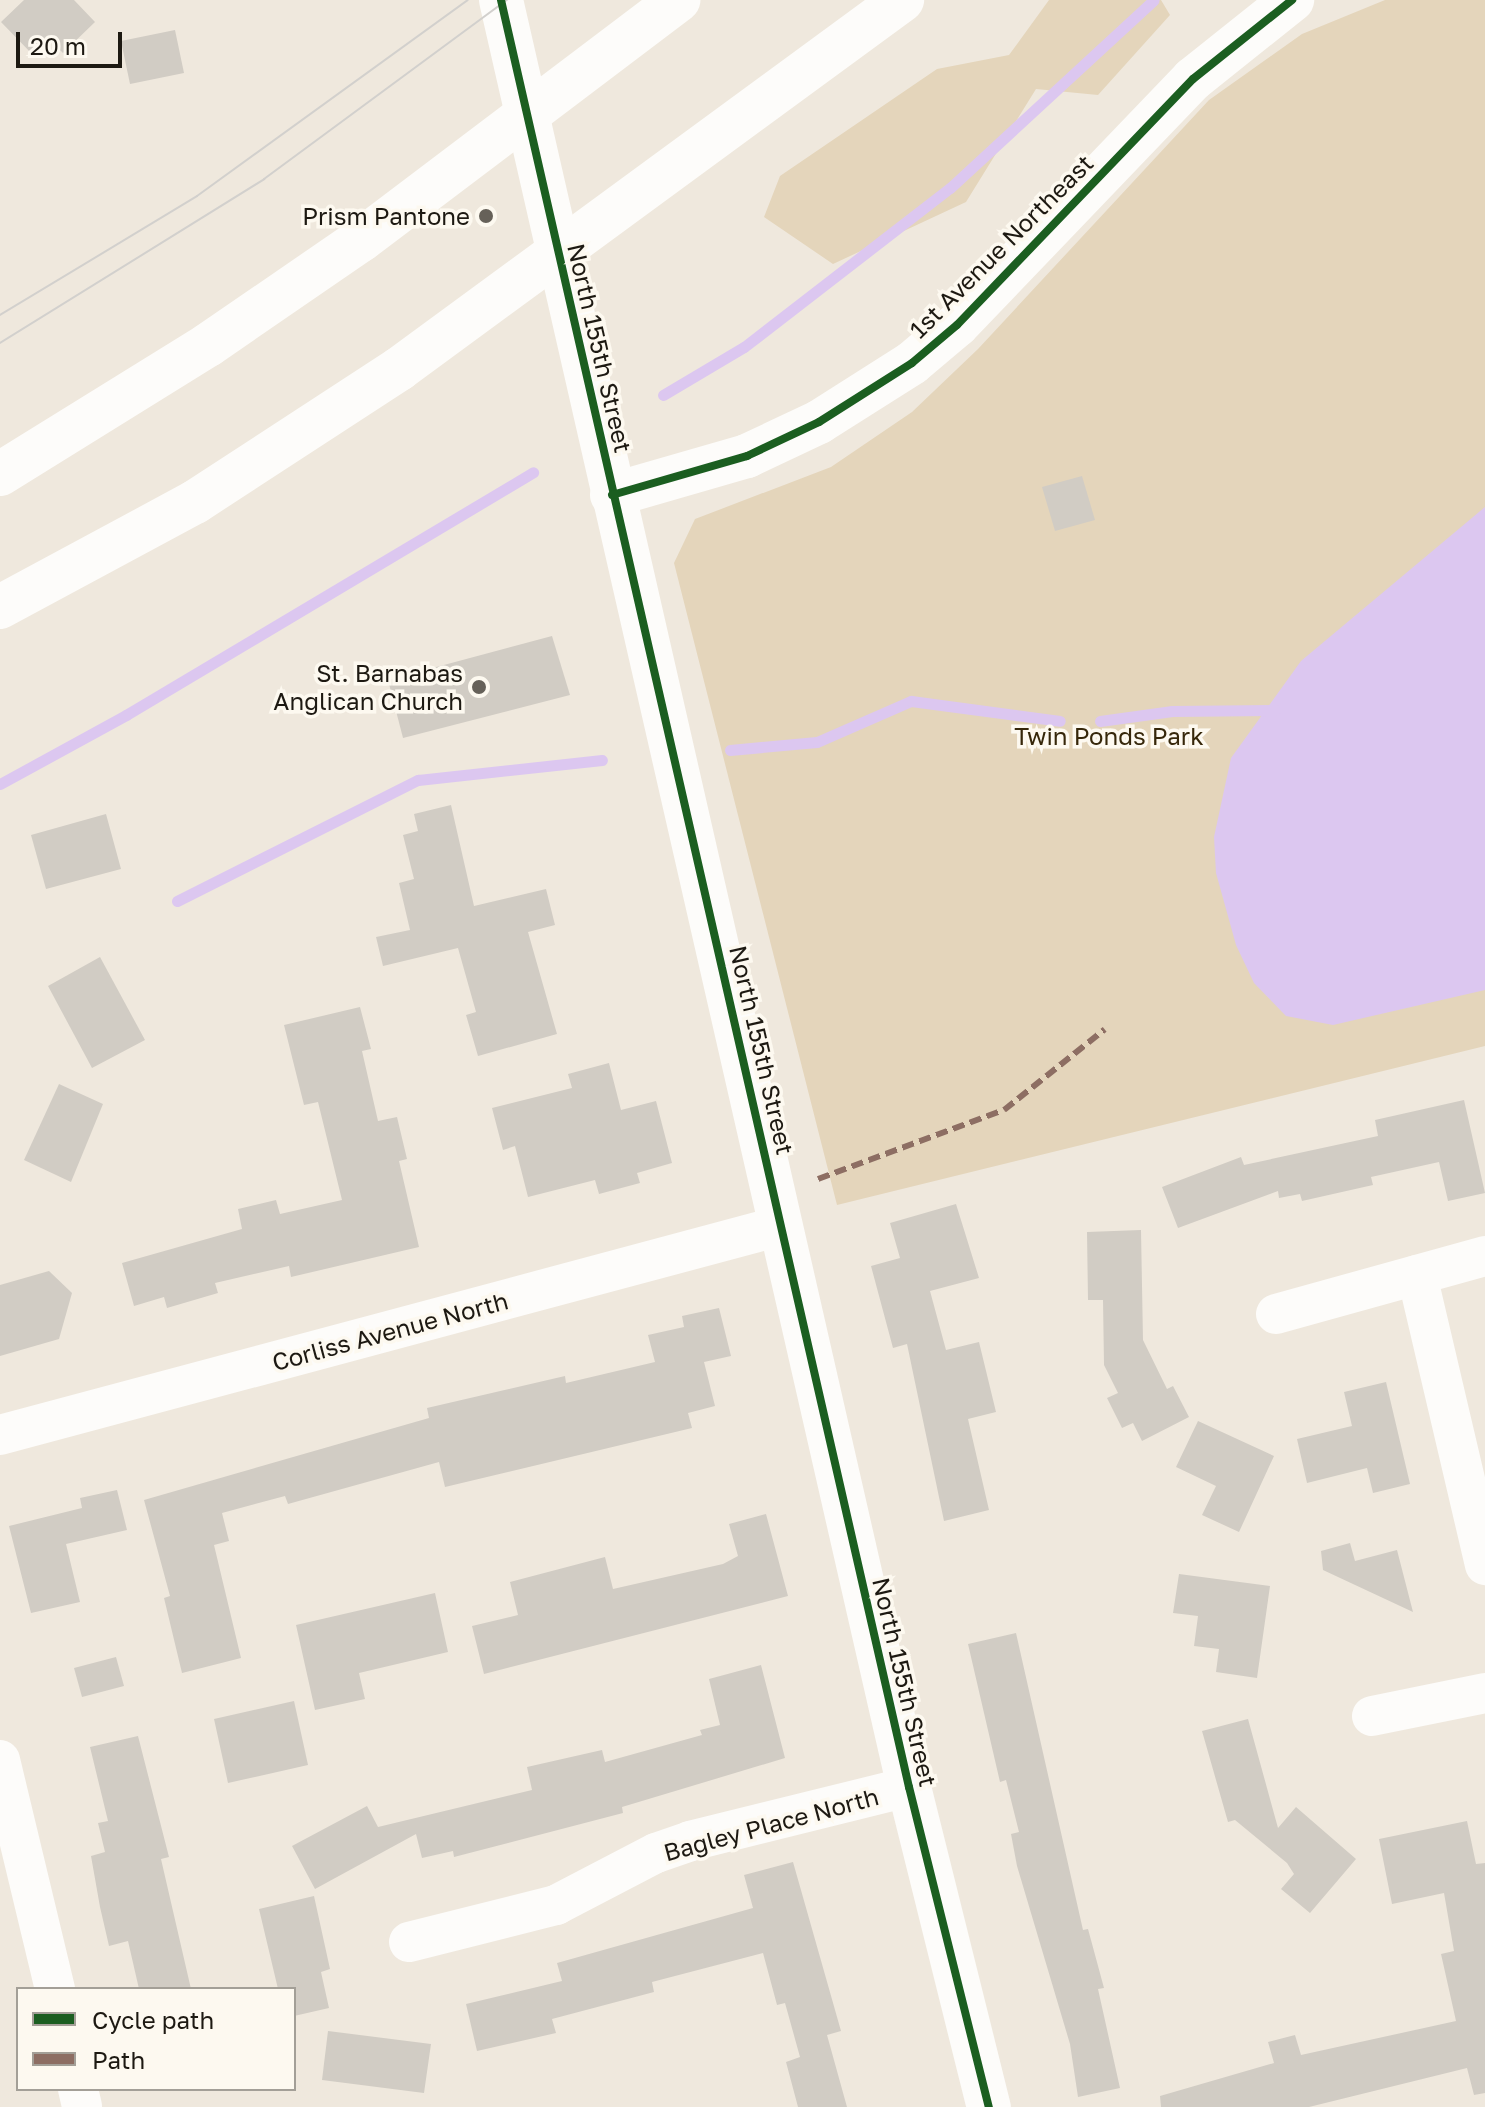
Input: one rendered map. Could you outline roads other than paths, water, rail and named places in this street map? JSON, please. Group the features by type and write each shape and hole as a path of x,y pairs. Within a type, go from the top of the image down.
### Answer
{"main road":[{"name":"North 155th Street","path":"501,0 612,495 672,736 780,1226 909,1787 989,2107"},
{"path":"0,474 208,345 361,240 678,0"},
{"path":"0,607 195,502 399,369 902,0"},
{"name":"1st Avenue Northeast","path":"612,495 747,456 819,422 912,363 957,325 1193,79 1292,0"}],"street":[{"name":"Corliss Avenue North","path":"0,1435 780,1226"},
{"path":"1276,1314 1485,1256"},
{"path":"1417,1275 1485,1565"},
{"path":"1372,1716 1485,1693"},
{"path":"0,1760 55,1987"},
{"name":"Bagley Place North","path":"409,1942 556,1905 656,1853 690,1841 909,1787"}],"waterway":[{"path":"663,395 744,347 950,188 1154,0"},
{"path":"0,784 126,715 533,472"},
{"path":"730,750 817,742 911,701 1060,721"},
{"path":"1100,721 1172,711 1275,710"},
{"path":"177,901 418,780 602,760"}],"tram line":[{"path":"0,315 197,196 468,0"},
{"path":"0,343 264,179 507,0"}],"place":[{"name":"Prism Pantone","path":"486,216"},
{"name":"St. Barnabas Anglican Church","path":"479,687"}],"park label":[{"name":"Twin Ponds Park","path":"1109,736"}]}
